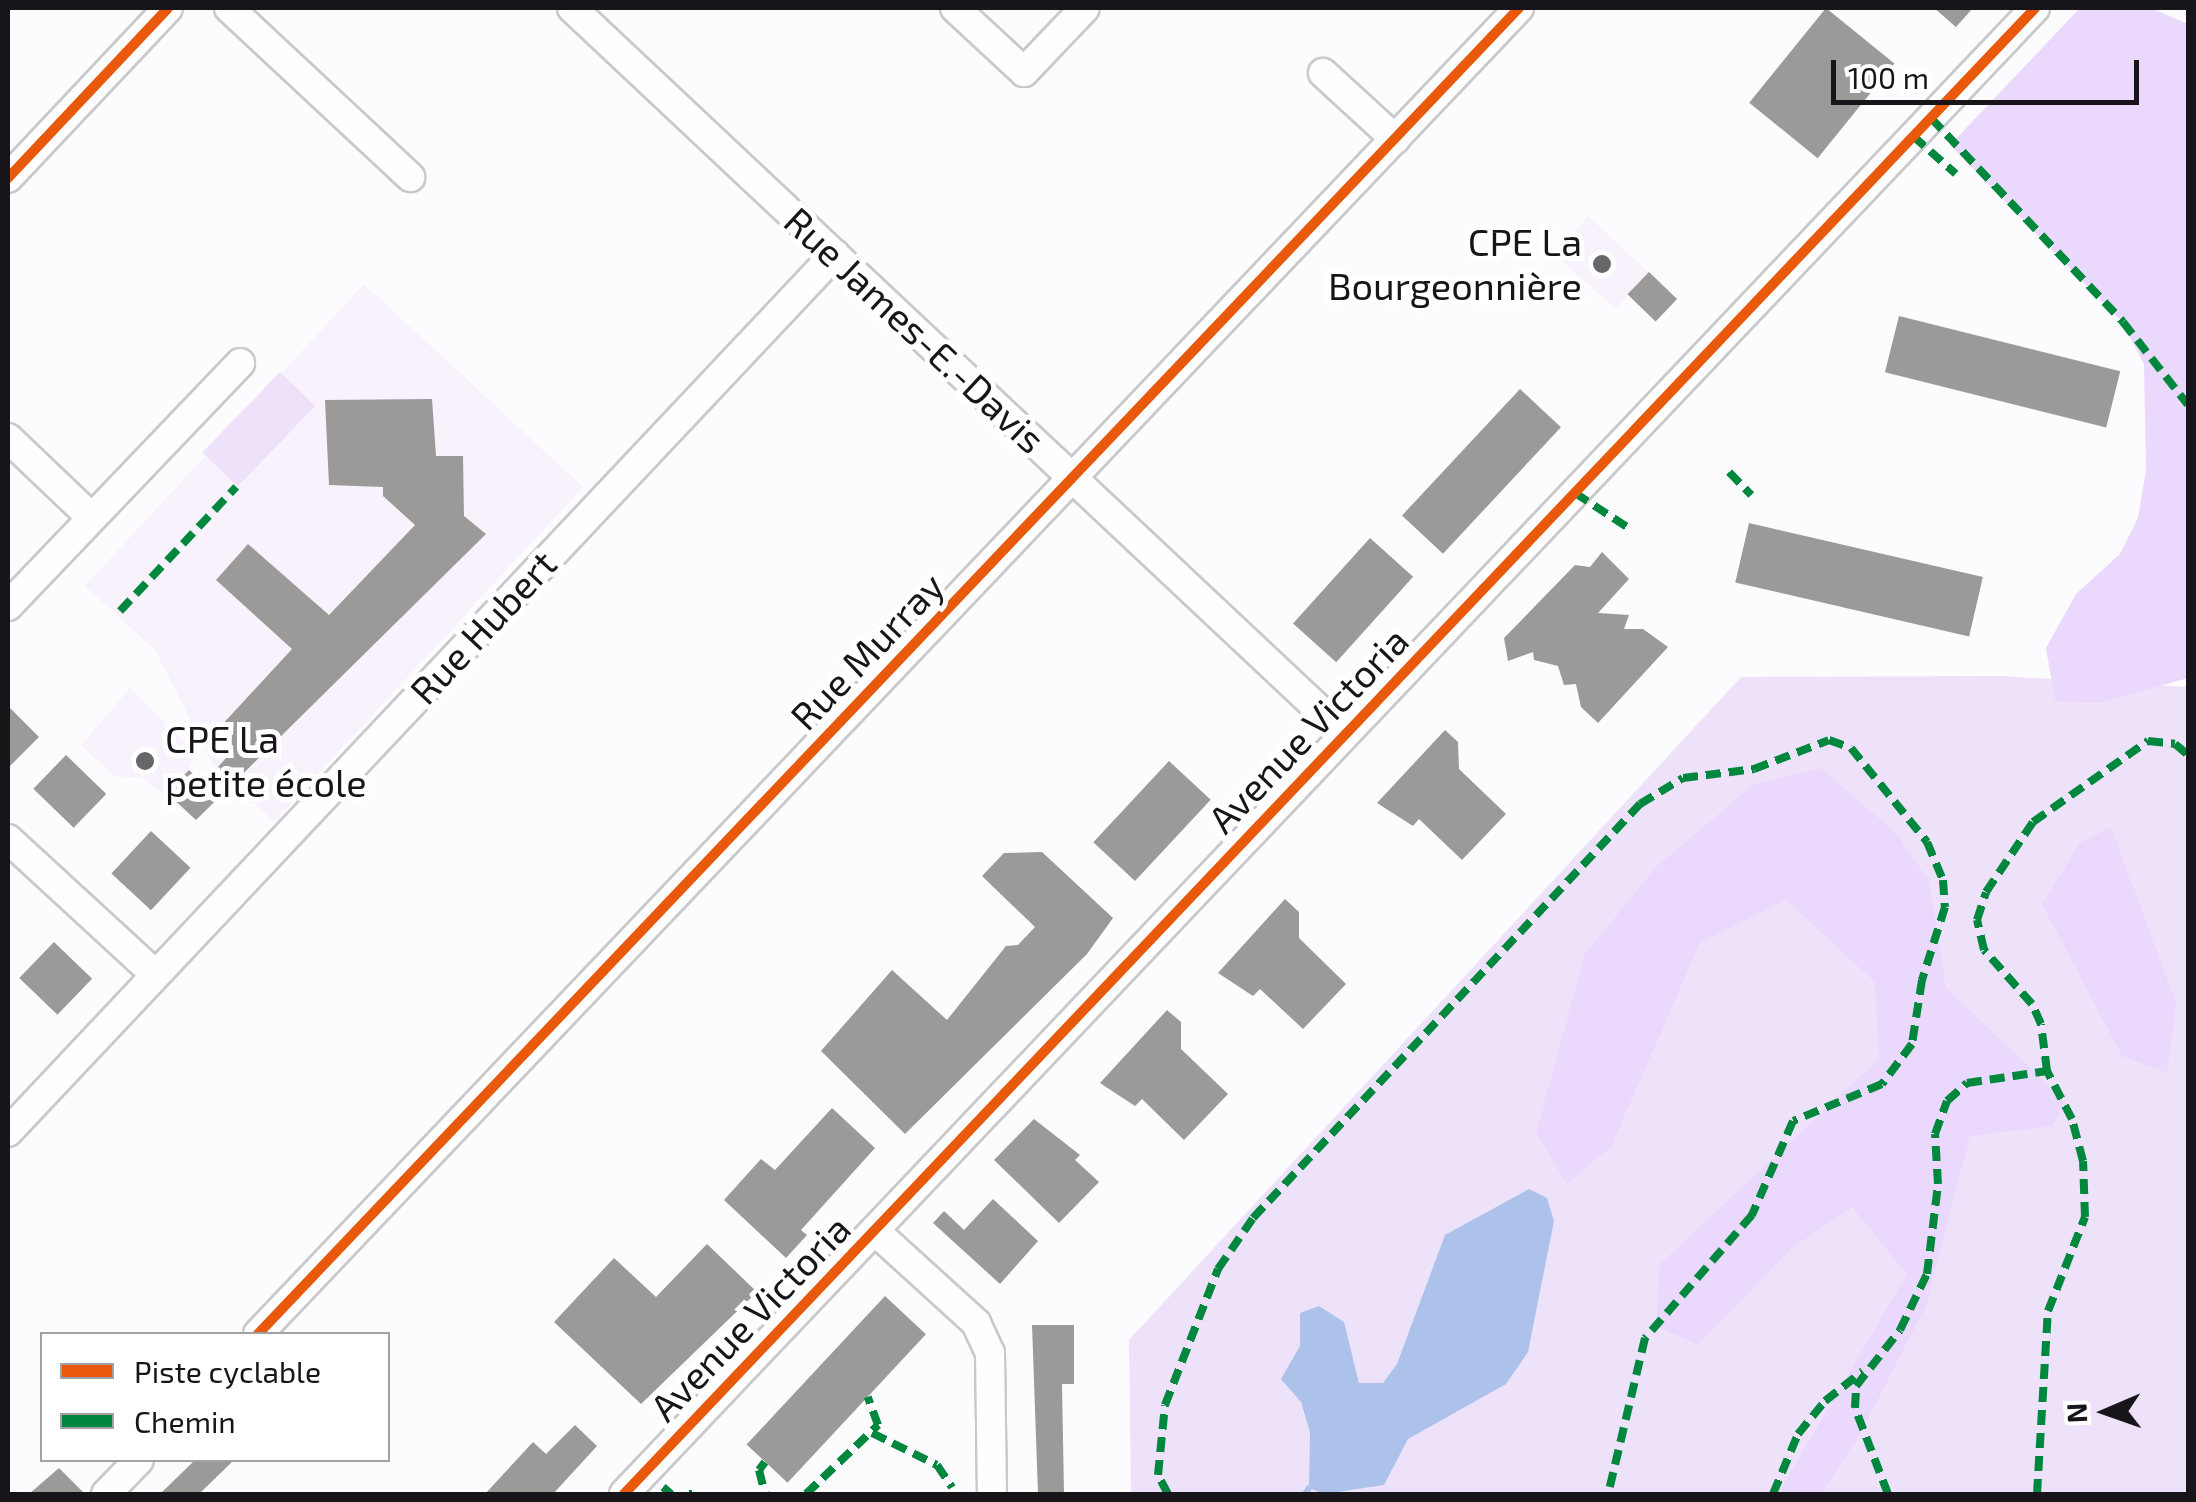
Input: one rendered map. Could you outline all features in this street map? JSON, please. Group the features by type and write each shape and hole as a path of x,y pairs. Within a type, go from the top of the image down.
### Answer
{"street":[{"path":"8,178 168,8"},
{"path":"229,8 410,177"},
{"name":"Rue James-E.-Davis","path":"573,8 1345,734"},
{"path":"955,8 1024,72 1085,8"},
{"name":"Rue Murray","path":"260,1332 1519,8"},
{"name":"Avenue Victoria","path":"624,1494 2036,8"},
{"path":"1323,74 1395,139"},
{"name":"Rue Hubert","path":"8,1132 834,254"},
{"path":"8,606 240,363"},
{"path":"8,438 91,517"},
{"path":"8,839 155,974"},
{"path":"875,1230 976,1322 990,1353 992,1494"},
{"path":"106,1494 137,1462"}],"shaded area":[{"path":"2080,8 2151,8 2188,24 2188,678 2099,703 2055,701 2046,648 2076,594 2120,554 2138,518 2146,470 2144,364 2122,322 1950,145"},
{"name":"CPE La Bourgeonnière","path":"1588,216 1677,299 1657,322 1629,295 1616,309 1556,256"},
{"path":"364,284 583,487 274,822 214,766 155,650 85,586"},
{"path":"280,372 315,406 237,487 202,453"},
{"path":"2002,676 2188,687 2188,1494 1131,1494 1129,1340 1741,677"},
{"name":"CPE La petite école","path":"130,688 195,752 189,770 217,798 196,820 142,778 114,776 81,745"},
{"path":"1821,768 1896,833 1929,881 1946,988 2066,1102 2052,1126 1970,1136 1926,1306 1860,1434 1821,1494 1778,1494 1907,1274 1852,1207 1792,1248 1698,1345 1656,1326 1660,1264 1879,1059 1875,982 1786,900 1700,943 1611,1147 1567,1184 1536,1133 1585,954 1657,866 1753,785"},
{"path":"2111,827 2176,1003 2167,1073 2122,1056 2042,904 2080,843"}],"water":[{"path":"1529,1189 1547,1198 1554,1221 1528,1352 1506,1384 1408,1439 1384,1485 1324,1494 1309,1488 1310,1432 1301,1402 1281,1379 1300,1346 1300,1313 1319,1306 1344,1322 1359,1383 1383,1383 1397,1364 1445,1235"}],"building":[{"path":"1826,8 1894,63 1818,158 1749,103"},
{"path":"1934,8 1973,8 1956,27"},
{"path":"1649,272 1677,299 1656,321 1627,294"},
{"path":"1899,316 2120,371 2106,427 1885,372"},
{"path":"1520,389 1561,427 1443,554 1402,516"},
{"path":"432,399 436,456 463,456 464,516 486,534 196,820 167,793 189,770 203,784 226,758 207,741 292,649 216,580 248,544 329,615 415,525 383,496 383,487 329,485 325,400"},
{"path":"1749,523 1983,577 1969,636 1735,582"},
{"path":"1370,538 1413,577 1336,662 1293,623"},
{"path":"1602,552 1629,579 1598,613 1629,615 1624,629 1643,629 1668,647 1598,723 1581,707 1576,684 1564,685 1558,666 1534,660 1533,652 1508,661 1504,638 1575,565 1590,567"},
{"path":"8,706 39,737 8,768"},
{"path":"1445,730 1458,742 1459,769 1506,814 1462,860 1419,819 1413,826 1377,803"},
{"path":"66,755 106,794 74,828 33,789"},
{"path":"1169,761 1211,800 1135,881 1093,842"},
{"path":"151,831 190,868 151,910 111,873"},
{"path":"1042,852 1113,918 1087,954 905,1134 821,1051 892,970 947,1020 1006,946 1018,945 1035,927 982,876 1004,853"},
{"path":"1285,899 1299,912 1299,938 1346,984 1303,1029 1260,989 1253,996 1218,973"},
{"path":"54,942 92,979 57,1015 19,978"},
{"path":"1167,1010 1181,1022 1181,1049 1228,1094 1184,1140 1142,1099 1135,1106 1100,1083"},
{"path":"832,1108 875,1148 801,1230 807,1235 786,1258 724,1200 761,1159 775,1170"},
{"path":"1034,1119 1080,1155 1075,1160 1099,1182 1059,1223 994,1160"},
{"path":"993,1199 1038,1241 1000,1284 933,1223 944,1211 964,1230"},
{"path":"707,1244 757,1292 641,1404 554,1322 614,1258 656,1297"},
{"path":"885,1296 926,1334 788,1483 747,1444"},
{"path":"1032,1325 1074,1325 1074,1384 1062,1384 1064,1494 1038,1494"},
{"path":"575,1425 597,1446 553,1494 485,1494 533,1442 546,1454"},
{"path":"193,1462 232,1462 199,1494 160,1494"},
{"path":"59,1468 85,1494 29,1494"}],"waterway":[{"path":"1305,1494 1309,1488"}],"marked path":[{"path":"1931,118 2123,322 2188,405"},
{"path":"1913,136 1956,174"},
{"path":"1729,472 1751,495"},
{"path":"120,611 236,487"},
{"path":"1575,493 1627,527"},
{"path":"1168,1494 1158,1475 1165,1405 1218,1269 1253,1218 1640,804 1683,778 1754,769 1829,740 1851,748 1927,842 1943,880 1945,907 1922,980 1912,1044 1882,1084 1793,1121 1752,1215 1645,1338 1608,1494"},
{"path":"2037,1494 2048,1311 2085,1217 2083,1161 2072,1119 2047,1071 2041,1024 2032,1004 1984,950 1977,920 1986,892 2033,822 2148,741 2175,744 2188,755"},
{"path":"1888,1494 1855,1408 1856,1386 1900,1330 1927,1274 1938,1184 1935,1134 1947,1101 1967,1083 2047,1071"},
{"path":"1773,1494 1798,1434 1825,1401 1863,1371"},
{"path":"806,1494 878,1425 868,1397"},
{"path":"872,1433 937,1465 952,1487"},
{"path":"765,1462 759,1470 765,1494"},
{"path":"663,1487 671,1494"}],"cycle path":[{"path":"8,178 168,8"},
{"path":"260,1332 1519,8"},
{"path":"624,1494 2035,8"}],"place":[{"name":"CPE La Bourgeonnière","path":"1602,264"},
{"name":"CPE La petite école","path":"145,761"}]}
